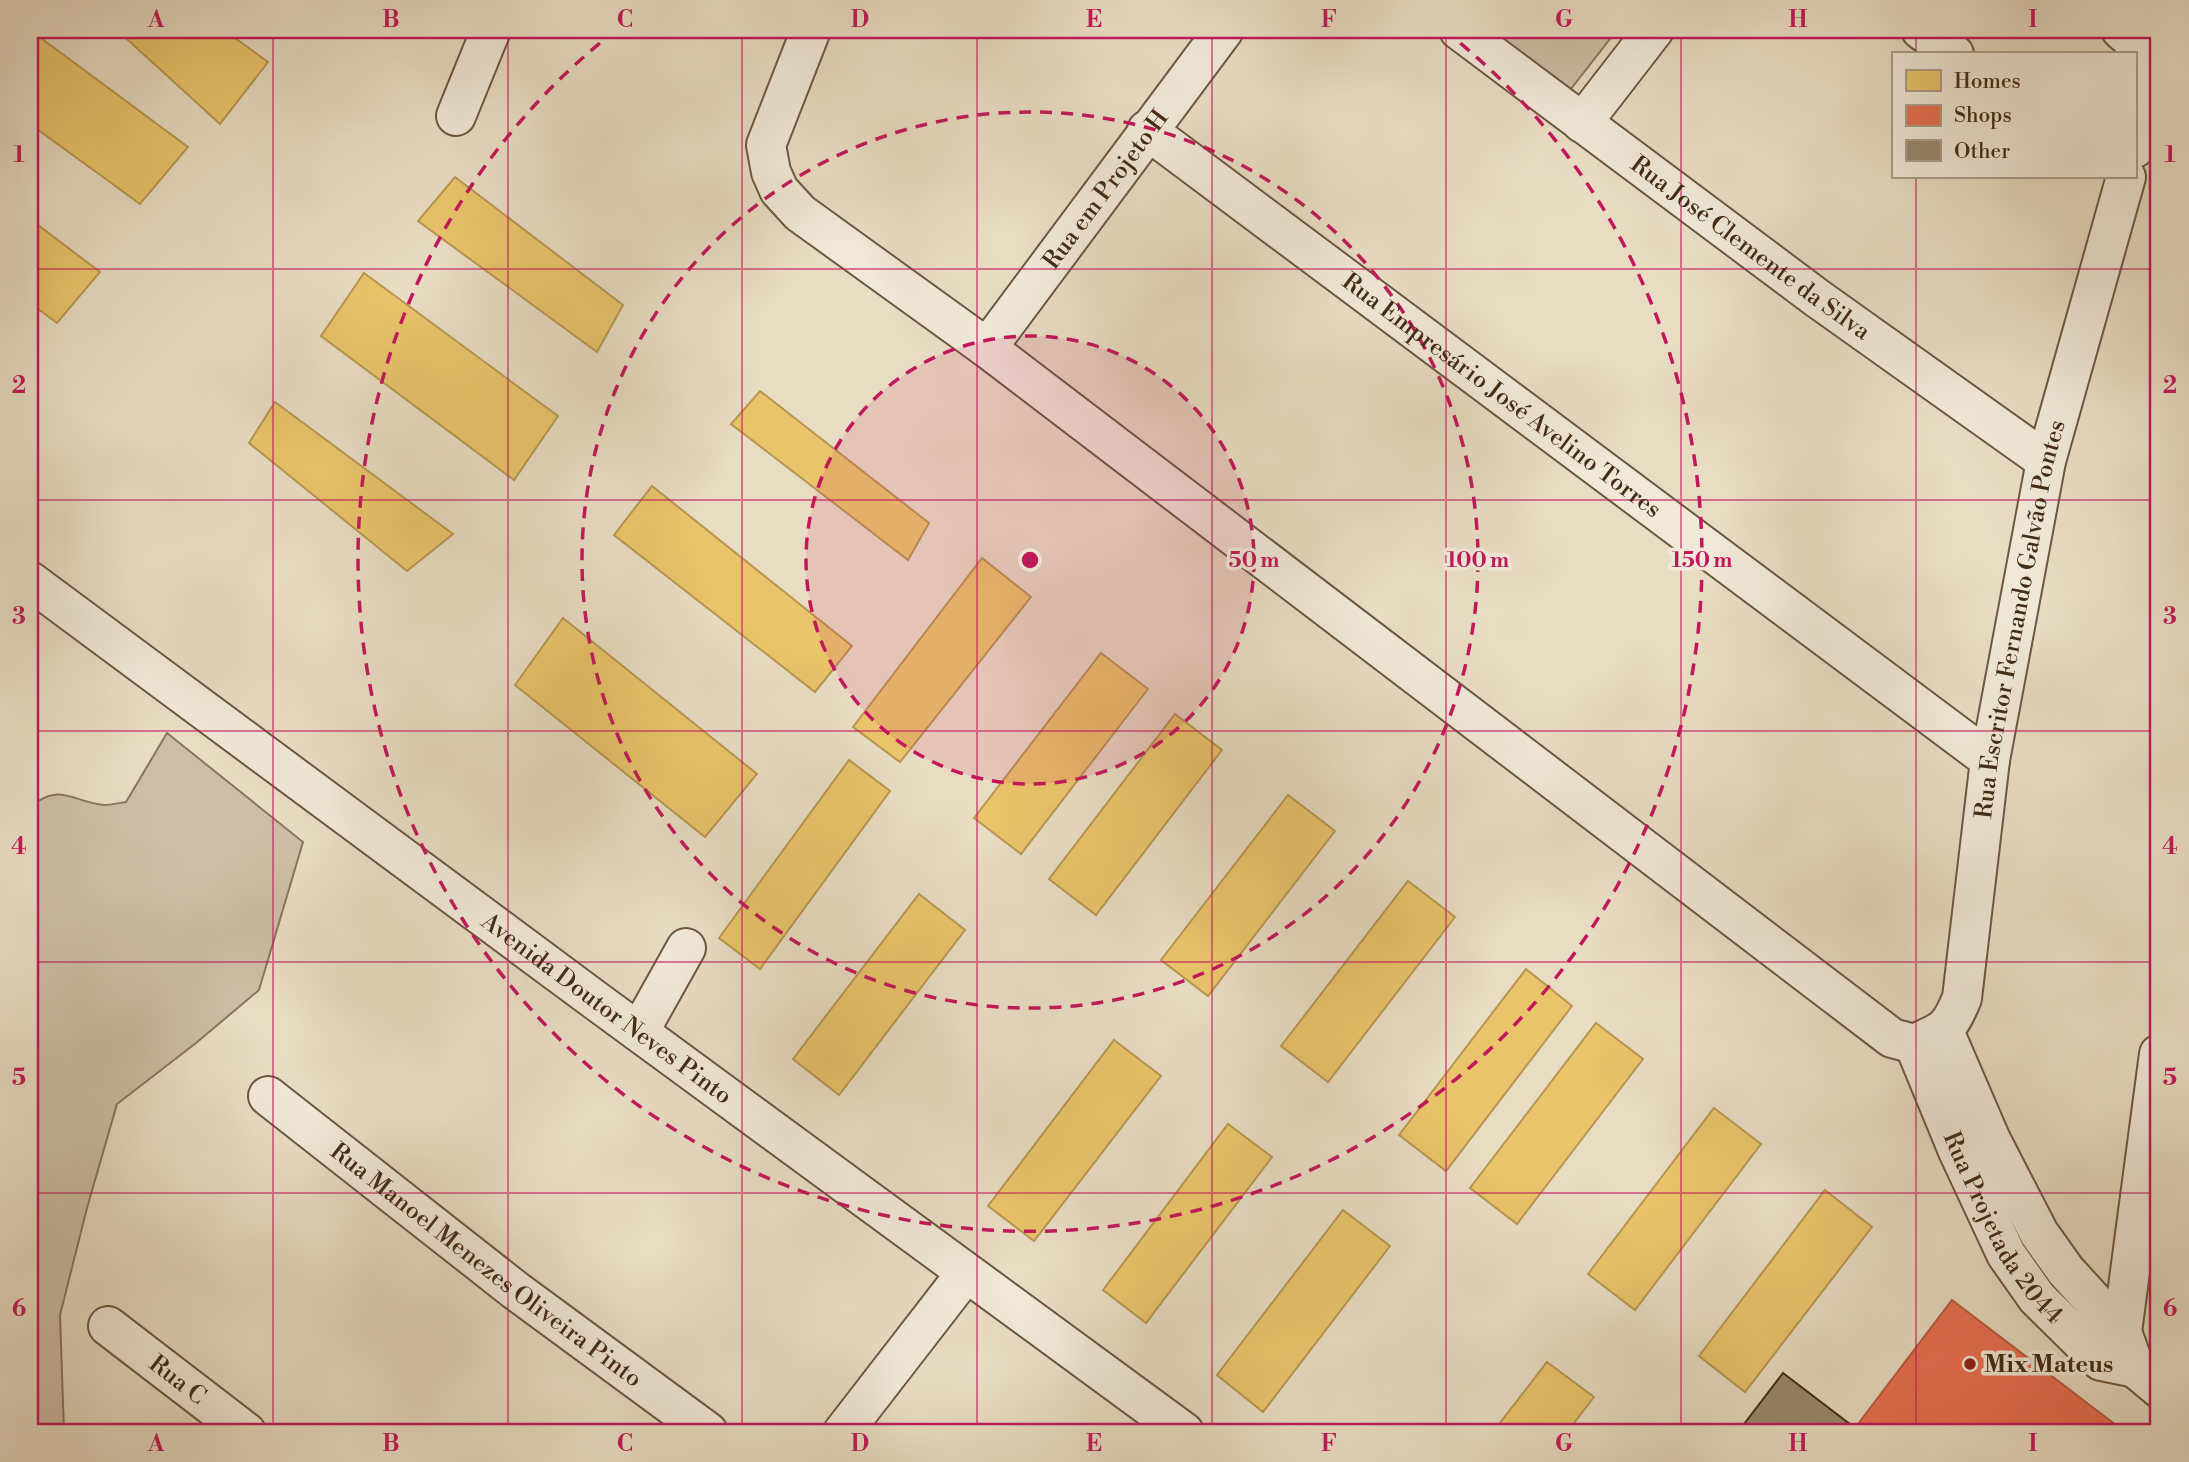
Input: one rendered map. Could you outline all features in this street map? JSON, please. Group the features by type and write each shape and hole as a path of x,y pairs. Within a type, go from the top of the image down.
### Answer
{"street":[{"path":"456,117 491,30"},
{"path":"811,30 766,145 771,172 779,190 800,213 987,348 1892,1038 1929,1038"},
{"name":"Rua José Clemente da Silva","path":"1459,30 1817,298 2046,461"},
{"path":"1582,123 1654,30"},
{"path":"1921,30 1951,52"},
{"name":"Rua em Projeto H","path":"987,348 1147,130 1206,36"},
{"name":"Rua Escritor Fernando Galvão Pontes","path":"2133,42 2155,72 2151,96 2136,139"},
{"name":"Rua Empresário José Avelino Torres","path":"1147,130 1990,760"},
{"name":"Rua Escritor Fernando Galvão Pontes","path":"1929,1038 1953,1021 1962,998 1990,760 2046,461 2123,178"},
{"name":"Avenida Doutor Neves Pinto","path":"30,581 1180,1431"},
{"path":"639,1032 686,948"},
{"name":"Rua Projetada 2044","path":"1929,1038 1991,1140 2039,1233 2129,1362"},
{"name":"Rua Projetada 2044","path":"1929,1038 1958,1151 2006,1254 2037,1298 2129,1362"},
{"path":"2129,1362 2159,1054"},
{"name":"Rua Manoel Menezes Oliveira Pinto","path":"268,1096 515,1290 708,1432"},
{"path":"2037,1298 2066,1271"},
{"path":"843,1432 966,1273"},
{"name":"Rua C","path":"108,1326 246,1432"}],"shaded area":[{"path":"1461,30 1617,30 1570,90"},
{"path":"167,733 303,842 259,990 117,1104 60,1315 64,1432 30,1432 30,807 49,796 58,795 104,805 126,802"}],"building: Homes":[{"path":"30,30 188,147 140,204 30,124"},
{"path":"117,30 224,30 268,62 220,124"},
{"path":"455,177 623,305 597,352 418,221"},
{"path":"30,219 100,272 57,323 30,303"},
{"path":"364,273 558,416 514,480 321,336"},
{"path":"760,391 929,523 908,560 731,424"},
{"path":"275,402 453,534 407,571 249,443"},
{"path":"652,486 852,646 815,692 614,535"},
{"path":"982,558 1031,597 900,762 853,727"},
{"path":"563,618 757,774 705,837 515,685"},
{"path":"1101,653 1148,689 1021,854 974,818"},
{"path":"1175,714 1222,750 1096,915 1049,879"},
{"path":"849,760 890,791 760,969 719,938"},
{"path":"1288,795 1335,831 1208,996 1161,960"},
{"path":"1408,881 1455,917 1328,1082 1281,1046"},
{"path":"919,894 965,930 839,1095 793,1059"},
{"path":"1526,969 1572,1006 1446,1171 1399,1135"},
{"path":"1596,1023 1643,1059 1517,1224 1470,1188"},
{"path":"1114,1040 1161,1076 1034,1241 988,1206"},
{"path":"1714,1108 1761,1144 1635,1310 1588,1274"},
{"path":"1228,1124 1272,1157 1146,1323 1103,1290"},
{"path":"1825,1190 1872,1227 1745,1392 1699,1356"},
{"path":"1343,1210 1390,1246 1263,1412 1217,1375"},
{"path":"1547,1362 1594,1397 1567,1432 1493,1432"}],"building: Shops":[{"name":"Mix Mateus","path":"1952,1300 2125,1432 1852,1432"}],"building: Other":[{"path":"1783,1373 1855,1428 1852,1432 1738,1432"}],"place":[{"name":"Mix Mateus","path":"1970,1364"}]}
